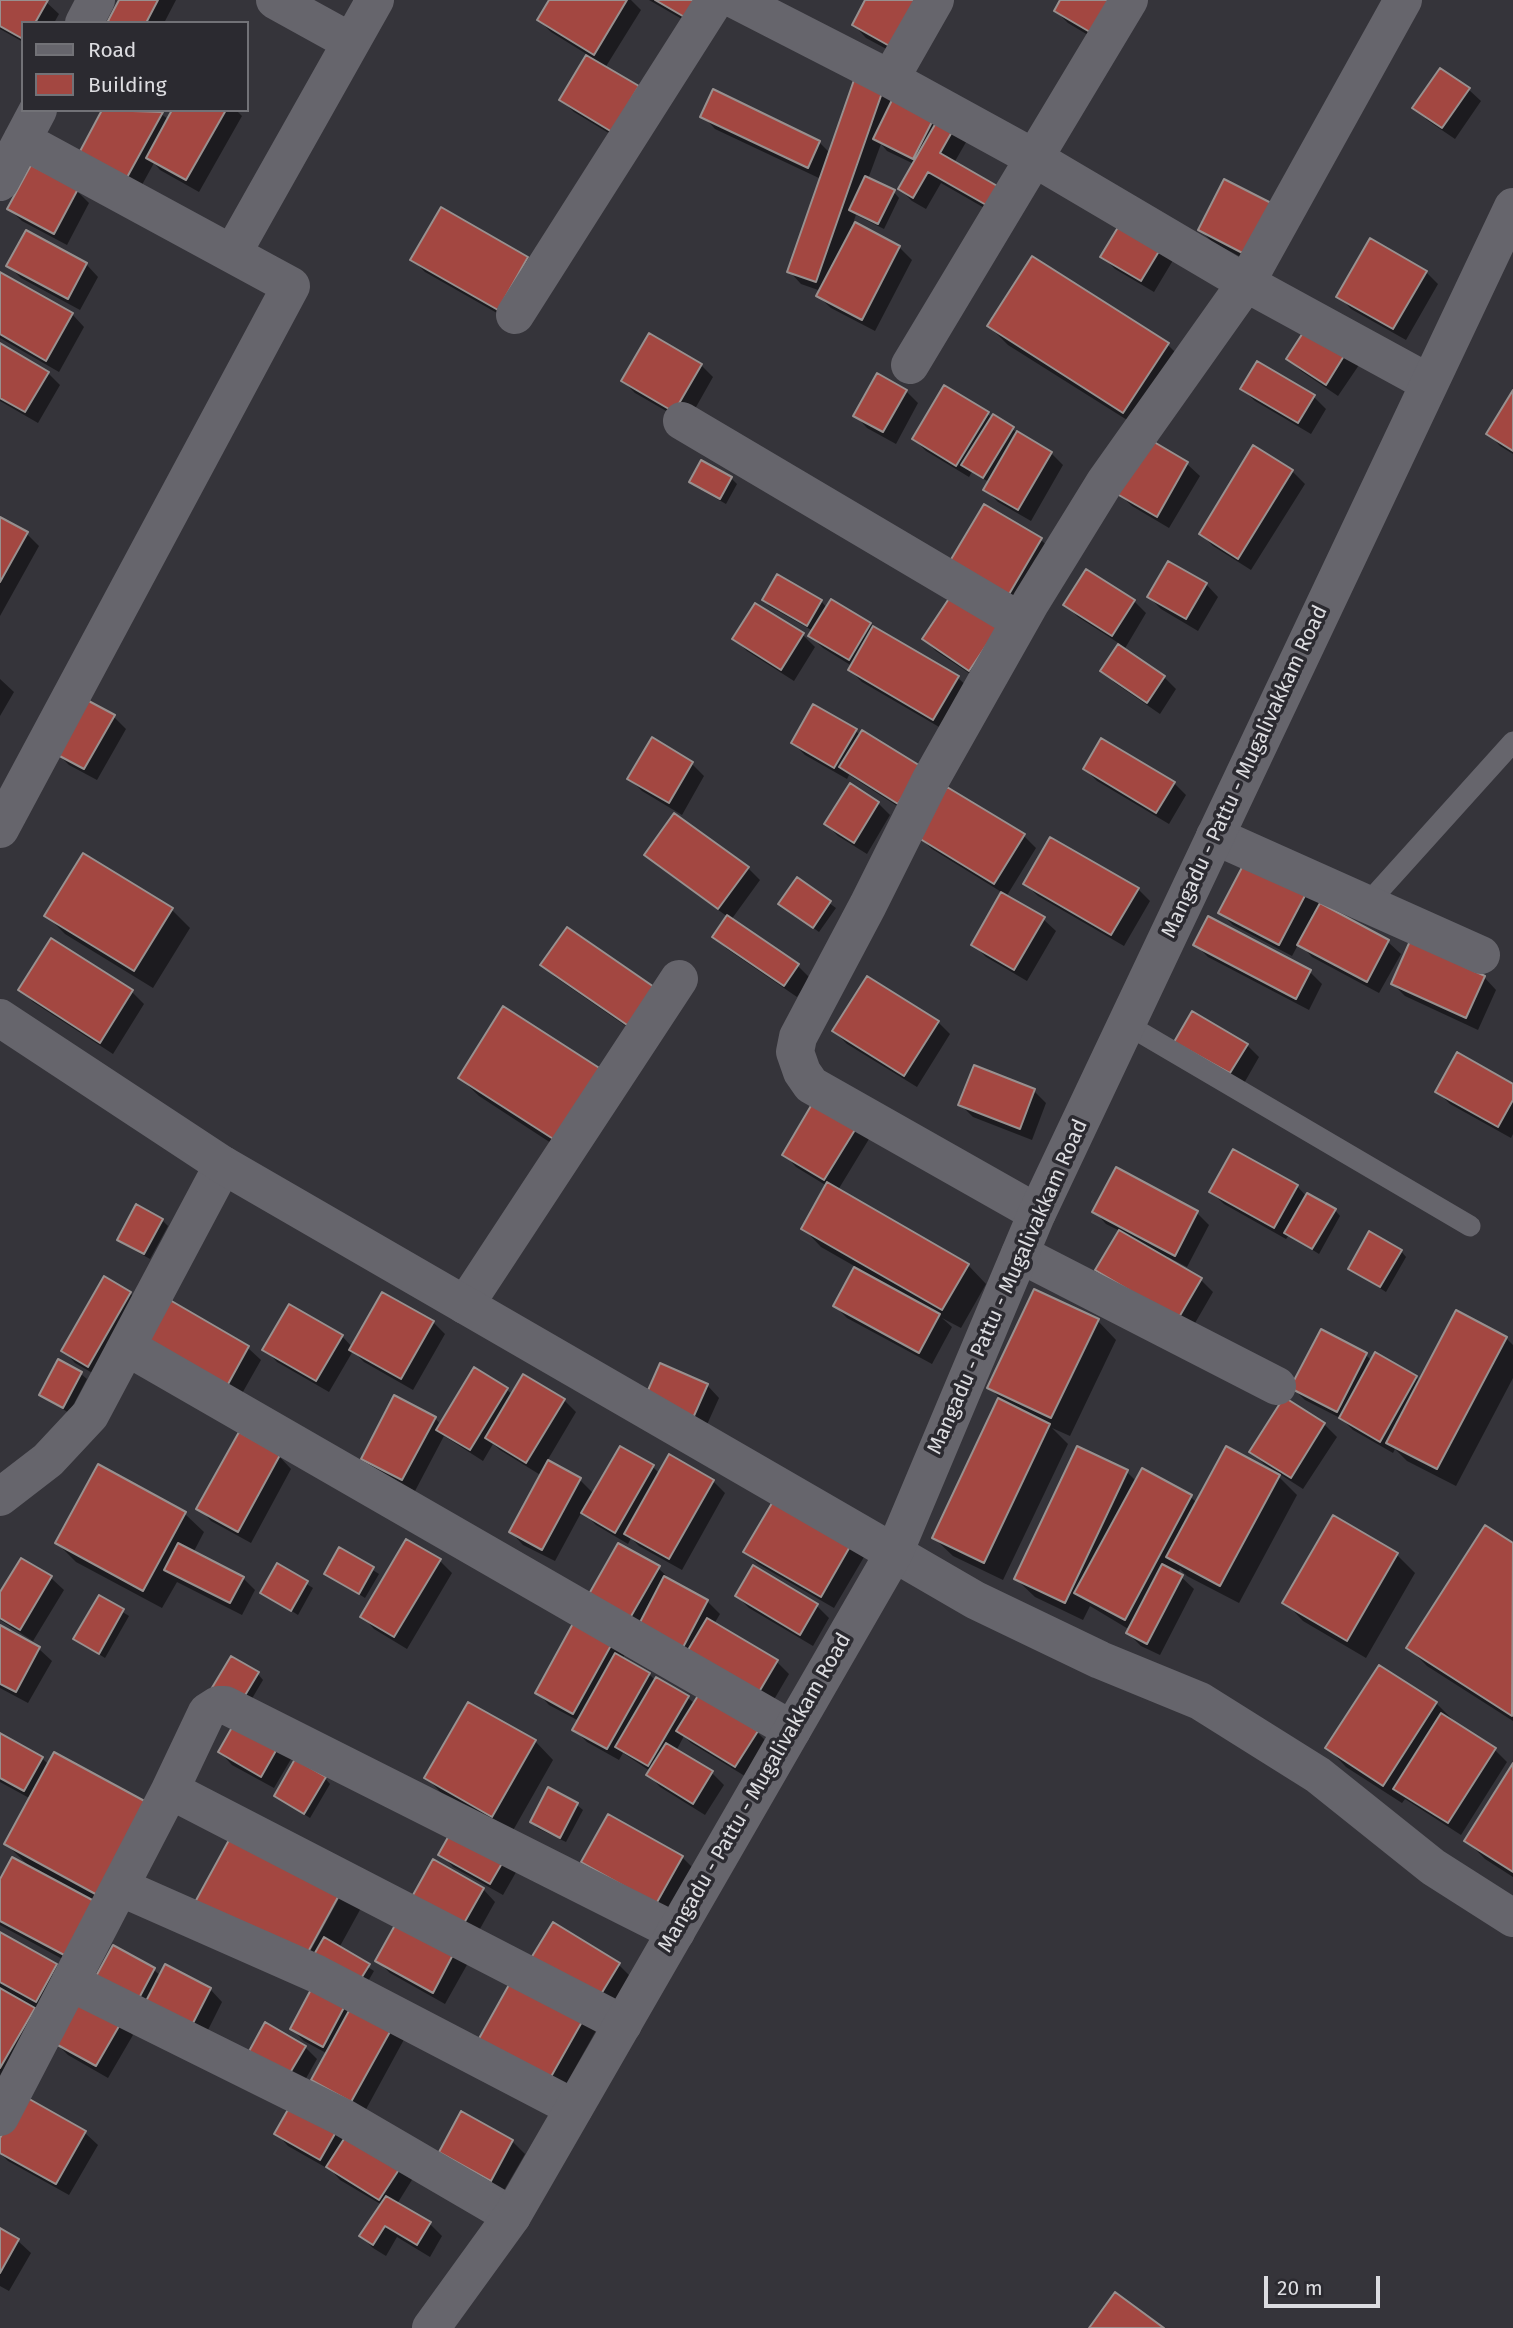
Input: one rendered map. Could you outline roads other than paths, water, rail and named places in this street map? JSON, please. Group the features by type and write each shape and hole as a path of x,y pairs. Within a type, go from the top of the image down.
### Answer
{"street":[{"path":"85,21 96,0"},
{"path":"275,0 351,42"},
{"path":"232,254 375,0"},
{"path":"516,315 715,0"},
{"path":"736,0 890,79 1034,158 1246,283 1429,383"},
{"path":"890,79 935,0"},
{"path":"910,365 1129,0"},
{"path":"1037,1213 811,1085 802,1072 795,1052 798,1037 931,779 1020,621 1105,482 1246,283 1403,0"},
{"path":"0,182 30,125 232,254 291,286 0,829"},
{"name":"Mangadu - Pattu - Mugalivakkam Road","path":"431,2328 512,2216 894,1553 1037,1213 1513,207"},
{"path":"682,421 1020,621"},
{"path":"1215,835 1481,955"},
{"path":"465,1305 679,979"},
{"path":"0,1018 223,1165 975,1600 1100,1660 1200,1701 1318,1775 1433,1867 1513,1918"},
{"path":"0,1497 48,1460 90,1415 223,1165"},
{"path":"1020,1254 1277,1386"},
{"path":"127,1346 792,1730"},
{"path":"0,2117 208,1712 218,1705 225,1705 676,1932"},
{"path":"170,1790 622,2024"},
{"path":"120,1886 317,1974 574,2108"},
{"path":"70,1982 344,2118 512,2216"}],"lane":[{"path":"1367,904 1513,742"},
{"path":"1126,1024 1470,1226"}]}
